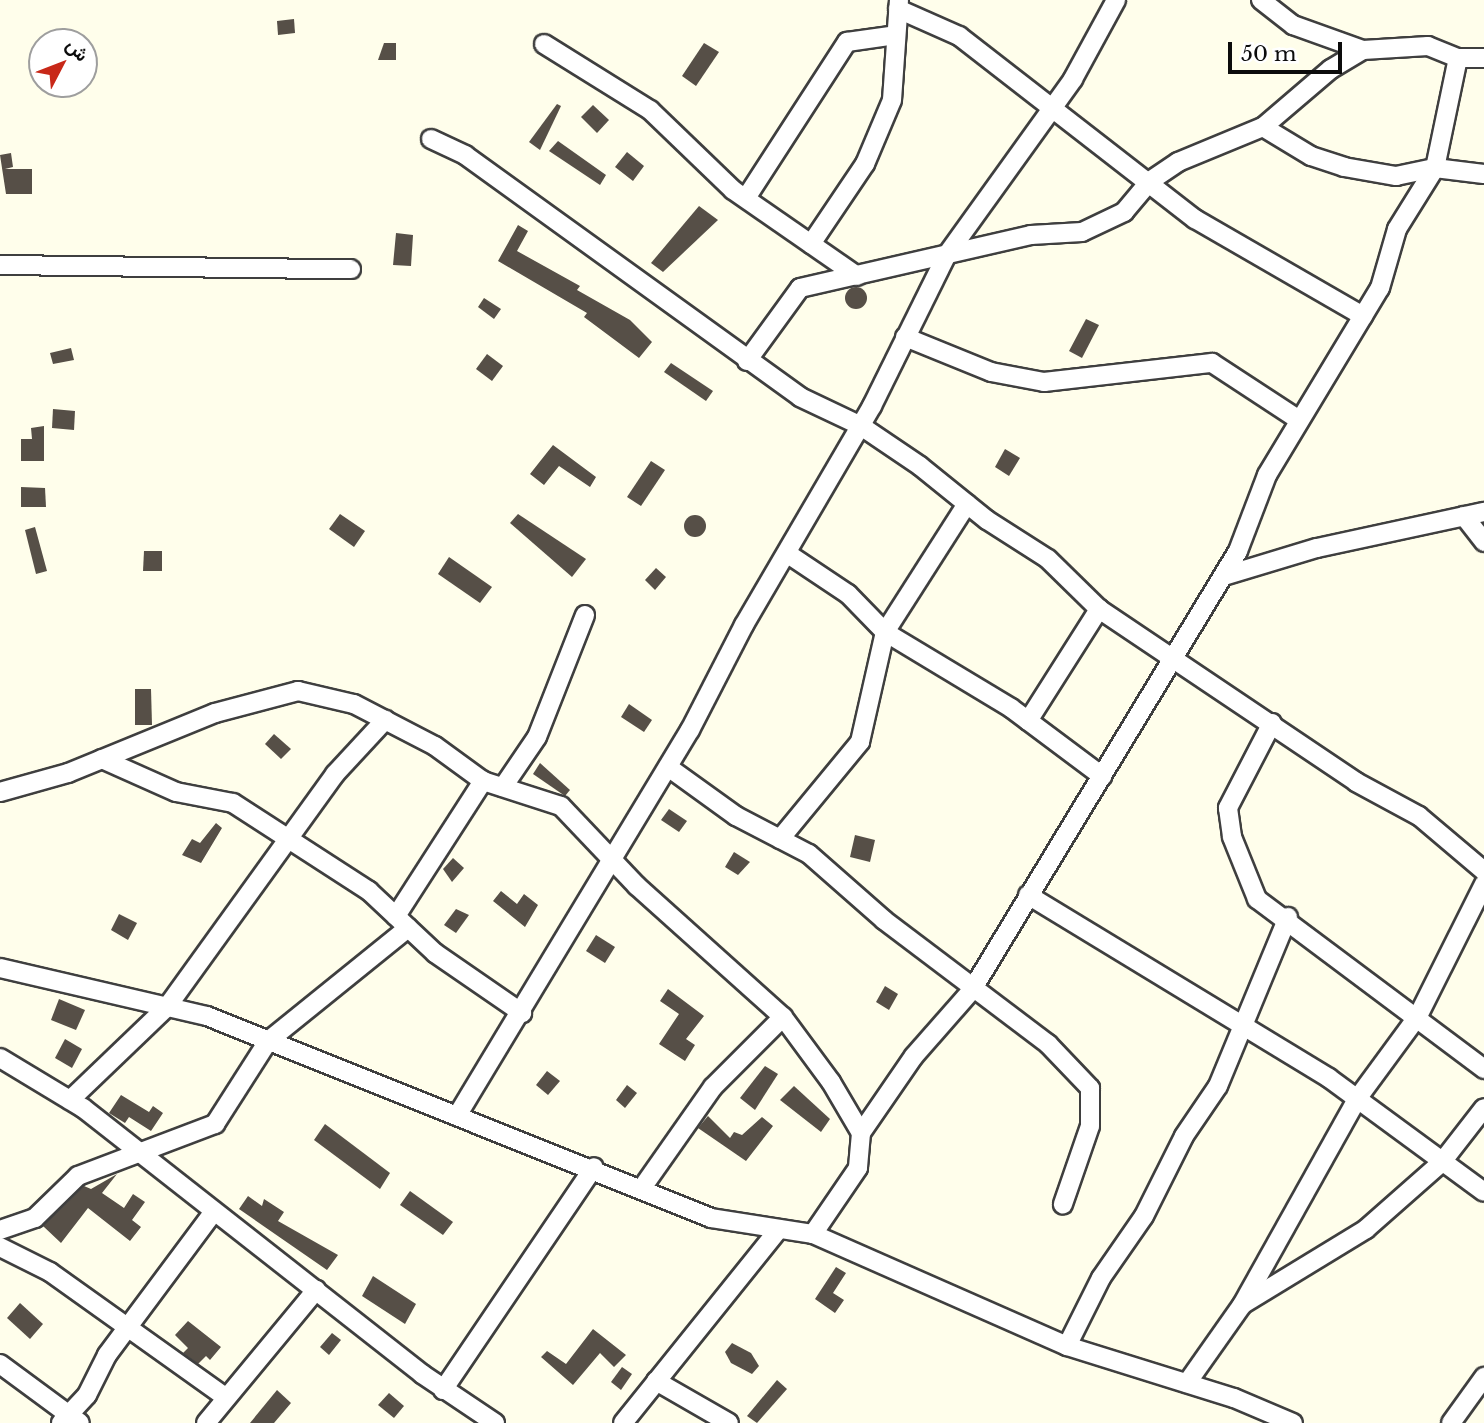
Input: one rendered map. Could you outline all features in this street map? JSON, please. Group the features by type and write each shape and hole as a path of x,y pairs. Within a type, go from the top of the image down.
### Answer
{"street":[{"path":"457,1116 522,1013 611,857 668,767 861,426 946,256 1054,107 1116,0"},
{"path":"1261,0 1293,25 1363,50 1428,46 1458,58 1484,58"},
{"path":"811,244 865,164 892,100 898,5 959,36 1150,181 1195,219 1363,316"},
{"path":"746,198 847,42 896,34"},
{"path":"544,44 650,110 746,198 857,276"},
{"path":"747,360 800,288 1031,234 1082,232 1124,212 1150,181 1178,162 1263,127 1331,69 1363,50"},
{"path":"813,1234 858,1168 861,1133 914,1056 972,990 1224,576 1267,475 1380,288 1397,229 1435,168 1458,58"},
{"path":"1263,127 1311,156 1344,167 1396,176 1435,168 1484,174"},
{"path":"431,139 465,155 800,397 861,426 967,504 1048,559 1100,609 1356,782 1419,816 1484,871"},
{"path":"0,265 351,270"},
{"path":"905,337 991,372 1044,382 1212,363 1300,420"},
{"path":"780,839 860,742 885,632 967,504"},
{"path":"1224,576 1484,512"},
{"path":"1464,516 1484,542"},
{"path":"788,554 848,594 885,632 1028,721 1102,776"},
{"path":"1028,721 1100,609"},
{"path":"503,787 537,737 585,615"},
{"path":"0,792 102,759 215,713 298,691 354,704 435,746 482,780 561,806 611,857 783,1017 861,1133"},
{"path":"70,1100 167,1007 335,774 385,720"},
{"path":"1272,723 1228,808 1232,836 1258,899 1288,917 1484,1069"},
{"path":"102,759 176,792 233,803 369,891 435,953 522,1013"},
{"path":"668,767 736,816 809,854 972,990 1048,1044 1090,1088 1090,1126 1063,1205"},
{"path":"0,1230 35,1218 78,1176 215,1124 268,1041 402,922 482,780"},
{"path":"1187,1384 1242,1305 1357,1099 1418,1016 1484,884"},
{"path":"1028,895 1357,1099 1484,1192"},
{"path":"1067,1346 1101,1278 1144,1216 1184,1136 1218,1086 1288,917"},
{"path":"0,968 167,1007 268,1041 594,1167 711,1218 813,1234 1067,1346 1187,1384 1293,1423"},
{"path":"642,1188 713,1087 783,1017"},
{"path":"0,1058 70,1100 212,1214 316,1290 443,1390 495,1423"},
{"path":"1242,1305 1366,1229 1442,1162 1484,1108"},
{"path":"443,1390 594,1167"},
{"path":"0,1364 69,1420 127,1329 212,1214"},
{"path":"623,1423 779,1229"},
{"path":"0,1247 50,1272 225,1396"},
{"path":"205,1423 316,1290"},
{"path":"1451,1423 1484,1377"},
{"path":"656,1381 729,1423"}],"building":[{"path":"294,19 295,33 278,35 277,21"},
{"path":"384,43 396,43 396,60 378,60"},
{"path":"704,43 719,52 696,86 682,76"},
{"path":"557,104 561,106 540,150 529,142"},
{"path":"593,105 609,120 597,133 581,117"},
{"path":"558,141 606,175 600,185 549,151"},
{"path":"627,152 644,166 633,181 615,167"},
{"path":"11,153 13,167 5,169 32,169 32,194 6,194 0,155"},
{"path":"699,206 718,220 663,272 651,263"},
{"path":"518,225 528,231 517,251 580,286 577,290 630,320 652,342 639,358 584,317 587,313 498,261"},
{"path":"396,233 413,235 411,266 393,265"},
{"path":"856,287 864,290 867,298 864,306 856,309 848,306 845,298 848,290"},
{"path":"484,298 501,309 494,319 478,307"},
{"path":"1086,319 1099,325 1082,358 1069,351"},
{"path":"71,348 74,360 53,364 50,353"},
{"path":"487,354 503,366 492,381 476,369"},
{"path":"671,363 713,391 706,401 664,372"},
{"path":"53,409 75,411 74,430 52,428"},
{"path":"44,426 44,461 21,461 21,439 32,439 31,428"},
{"path":"553,445 596,477 590,487 559,466 544,485 530,474"},
{"path":"1005,449 1020,458 1009,476 995,467"},
{"path":"651,461 665,470 641,506 627,497"},
{"path":"21,487 45,488 46,507 21,507"},
{"path":"340,514 365,531 354,547 329,529"},
{"path":"518,514 586,559 572,577 510,523"},
{"path":"691,515 699,515 706,522 706,530 699,537 691,537 684,530 684,522"},
{"path":"35,527 47,571 36,574 25,530"},
{"path":"144,551 162,551 162,571 143,571"},
{"path":"449,557 492,587 480,603 438,574"},
{"path":"656,568 666,577 655,590 645,580"},
{"path":"135,689 151,689 152,725 135,725"},
{"path":"629,704 652,720 644,732 621,717"},
{"path":"274,734 291,749 281,759 265,744"},
{"path":"540,763 570,790 565,796 533,774"},
{"path":"669,809 687,821 679,832 661,820"},
{"path":"216,823 222,828 201,863 182,855 192,839 200,843"},
{"path":"855,835 875,840 870,862 850,857"},
{"path":"734,852 750,862 738,875 725,867"},
{"path":"453,858 464,868 452,882 443,869"},
{"path":"501,891 517,904 524,894 538,905 525,927 493,901"},
{"path":"456,909 469,915 456,933 444,925"},
{"path":"119,914 137,923 128,940 111,930"},
{"path":"596,935 615,947 605,963 586,951"},
{"path":"885,986 898,994 889,1010 876,1002"},
{"path":"668,989 704,1016 686,1039 695,1045 685,1061 659,1044 679,1014 660,1001"},
{"path":"59,999 85,1010 76,1030 51,1020"},
{"path":"65,1039 82,1049 72,1068 55,1058"},
{"path":"765,1066 778,1074 755,1110 740,1098"},
{"path":"547,1071 560,1081 548,1095 536,1085"},
{"path":"627,1085 637,1093 625,1108 616,1100"},
{"path":"794,1086 830,1119 821,1132 780,1100"},
{"path":"121,1095 149,1112 153,1106 163,1113 151,1131 129,1117 125,1123 109,1113"},
{"path":"708,1116 730,1138 734,1132 742,1135 762,1117 773,1126 746,1161 698,1128"},
{"path":"325,1124 390,1173 380,1189 314,1140"},
{"path":"117,1174 102,1193 124,1208 133,1194 145,1202 132,1220 141,1227 130,1241 88,1208 61,1243 43,1226 84,1186 91,1189"},
{"path":"410,1191 453,1222 443,1235 400,1205"},
{"path":"248,1196 262,1206 264,1199 284,1212 278,1221 338,1255 327,1270 239,1209"},
{"path":"836,1267 846,1273 833,1293 844,1300 835,1313 815,1299"},
{"path":"373,1276 416,1304 405,1324 362,1296"},
{"path":"20,1303 43,1324 30,1339 7,1318"},
{"path":"188,1321 221,1347 210,1360 206,1356 198,1364 183,1353 188,1348 175,1335"},
{"path":"593,1329 626,1355 614,1367 600,1353 573,1385 541,1357 547,1351 566,1364"},
{"path":"332,1333 341,1340 329,1355 320,1347"},
{"path":"732,1343 751,1353 759,1366 752,1374 731,1363 725,1352"},
{"path":"622,1367 632,1374 621,1390 611,1382"},
{"path":"777,1380 787,1389 757,1423 747,1416"},
{"path":"277,1390 291,1403 274,1423 250,1423"},
{"path":"389,1393 404,1406 394,1418 378,1405"}]}
